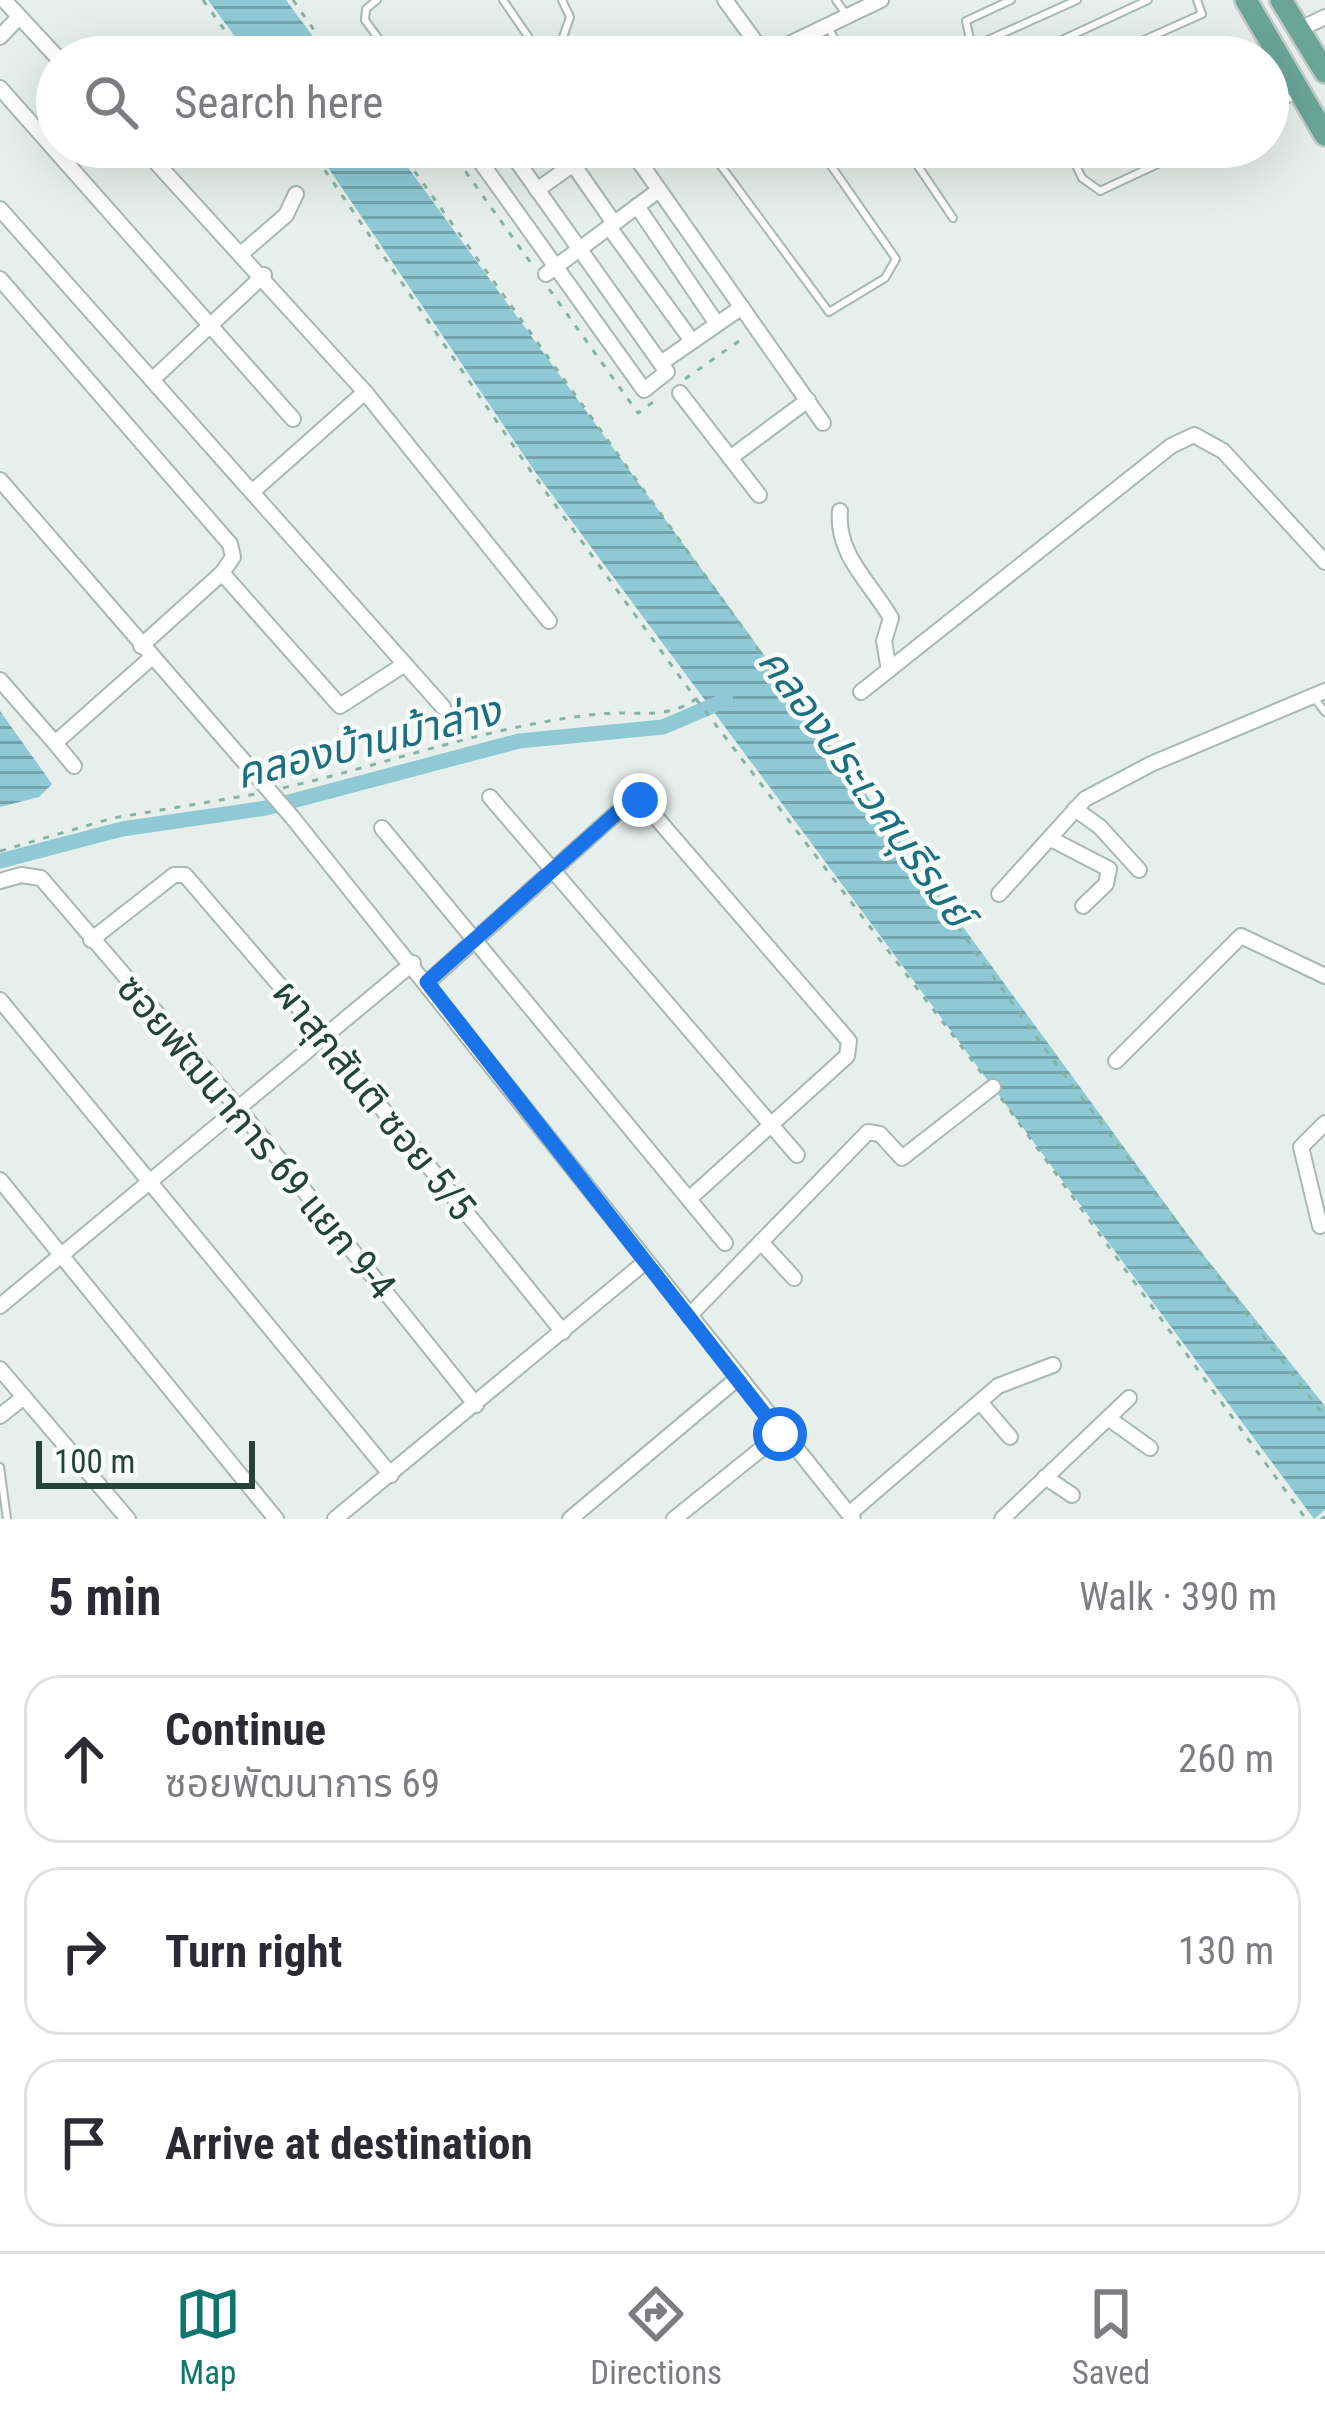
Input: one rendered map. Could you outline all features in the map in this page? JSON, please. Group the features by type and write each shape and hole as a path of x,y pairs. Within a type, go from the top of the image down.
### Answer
{"main road":[{"path":"1246,0 1267,36"},
{"path":"1281,0 1325,72"},
{"path":"1289,74 1325,135"}],"street":[{"path":"725,0 750,36"},
{"path":"807,36 881,0"},
{"path":"3,3 37,36"},
{"path":"0,37 19,17"},
{"path":"1298,30 1325,17"},
{"path":"0,88 36,129"},
{"path":"71,168 293,418"},
{"path":"162,168 264,275 365,392 549,621"},
{"path":"484,168 550,270 644,391 668,372 522,168"},
{"path":"537,190 567,168"},
{"path":"576,168 692,341"},
{"path":"644,168 823,422"},
{"path":"550,270 659,190"},
{"path":"242,253 286,215 296,194"},
{"path":"637,206 717,324"},
{"path":"0,209 443,707"},
{"path":"152,380 264,275"},
{"path":"0,279 230,544 233,556 222,573 55,743"},
{"path":"661,363 742,307"},
{"path":"676,391 759,496"},
{"path":"252,492 365,392"},
{"path":"730,458 808,400"},
{"path":"861,692 1171,446 1194,435 1222,451 1325,562"},
{"path":"0,480 242,758 412,963 644,1263 851,1516 998,1386 1053,1365"},
{"path":"840,511 838,530 847,551 891,618 884,641 889,670"},
{"path":"222,573 340,706 404,664"},
{"path":"0,680 74,766"},
{"path":"999,894 1053,840 1075,809 1151,764 1319,693"},
{"path":"490,797 797,1155"},
{"path":"427,982 630,801 640,800 850,1041 847,1056 689,1199"},
{"path":"1075,809 1100,827 1139,870"},
{"path":"382,828 725,1243"},
{"path":"1053,840 1109,869 1106,884 1083,906"},
{"name":"ผาสุกสันติ ซอย 5/5","path":"92,940 180,873 324,1036 563,1332"},
{"name":"ซอยพัฒนาการ 69 แยก 9-4","path":"0,881 30,875 41,878 238,1108 476,1405"},
{"path":"1116,1061 1241,936 1325,976"},
{"path":"0,1306 412,963"},
{"path":"0,1000 391,1475"},
{"path":"689,1316 868,1132 880,1133 902,1157 993,1087"},
{"path":"1320,1226 1301,1148 1325,1123"},
{"path":"0,1180 277,1519"},
{"path":"761,1242 794,1278"},
{"path":"335,1519 644,1263"},
{"path":"0,1369 128,1519"},
{"path":"569,1519 739,1378"},
{"path":"0,1416 24,1397"},
{"path":"1002,1519 1129,1398"},
{"path":"980,1402 1010,1437"},
{"path":"1108,1418 1150,1448"},
{"path":"674,1519 780,1434"},
{"path":"1045,1477 1072,1495"}],"lane":[{"path":"377,0 364,19 377,36"},
{"path":"503,0 528,36"},
{"path":"562,0 570,17 564,36"},
{"path":"836,0 848,17"},
{"path":"968,36 966,21 1012,0"},
{"path":"997,36 1077,0"},
{"path":"1070,36 1148,0"},
{"path":"1153,36 1202,14 1197,0"},
{"path":"827,27 832,36"},
{"path":"1289,99 1300,93"},
{"path":"722,168 829,312 885,278 896,259 833,168"},
{"path":"919,168 953,218"},
{"path":"1077,168 1082,178 1100,191 1149,168"},
{"path":"1319,693 1325,712"},
{"path":"0,1466 8,1496 7,1519"}],"path":[{"path":"203,0 229,36"},
{"path":"293,0 319,36"},
{"path":"322,168 530,470 696,699 993,1087 1306,1519"},
{"path":"412,168 1051,1057 1325,1417"},
{"path":"676,391 757,328"},
{"path":"638,413 655,401"},
{"path":"280,789 508,728 600,713 661,716 696,699"},
{"path":"0,850 113,818 259,794"}],"water":[{"path":"208,0 286,0 313,36 235,36"},
{"path":"328,168 408,168 1194,1243 1325,1406 1325,1510 1314,1519 536,473"},
{"path":"0,711 52,784 39,797 0,807"}],"waterway":[{"name":"คลองบ้านม้าล่าง","path":"0,861 122,829 266,808 519,741 663,727 726,700"}],"route":[{"path":"640,800 630,801 427,982 780,1434"}],"water label":[{"name":"คลองประเวศบุรีรมย์","path":"866,787"}]}
